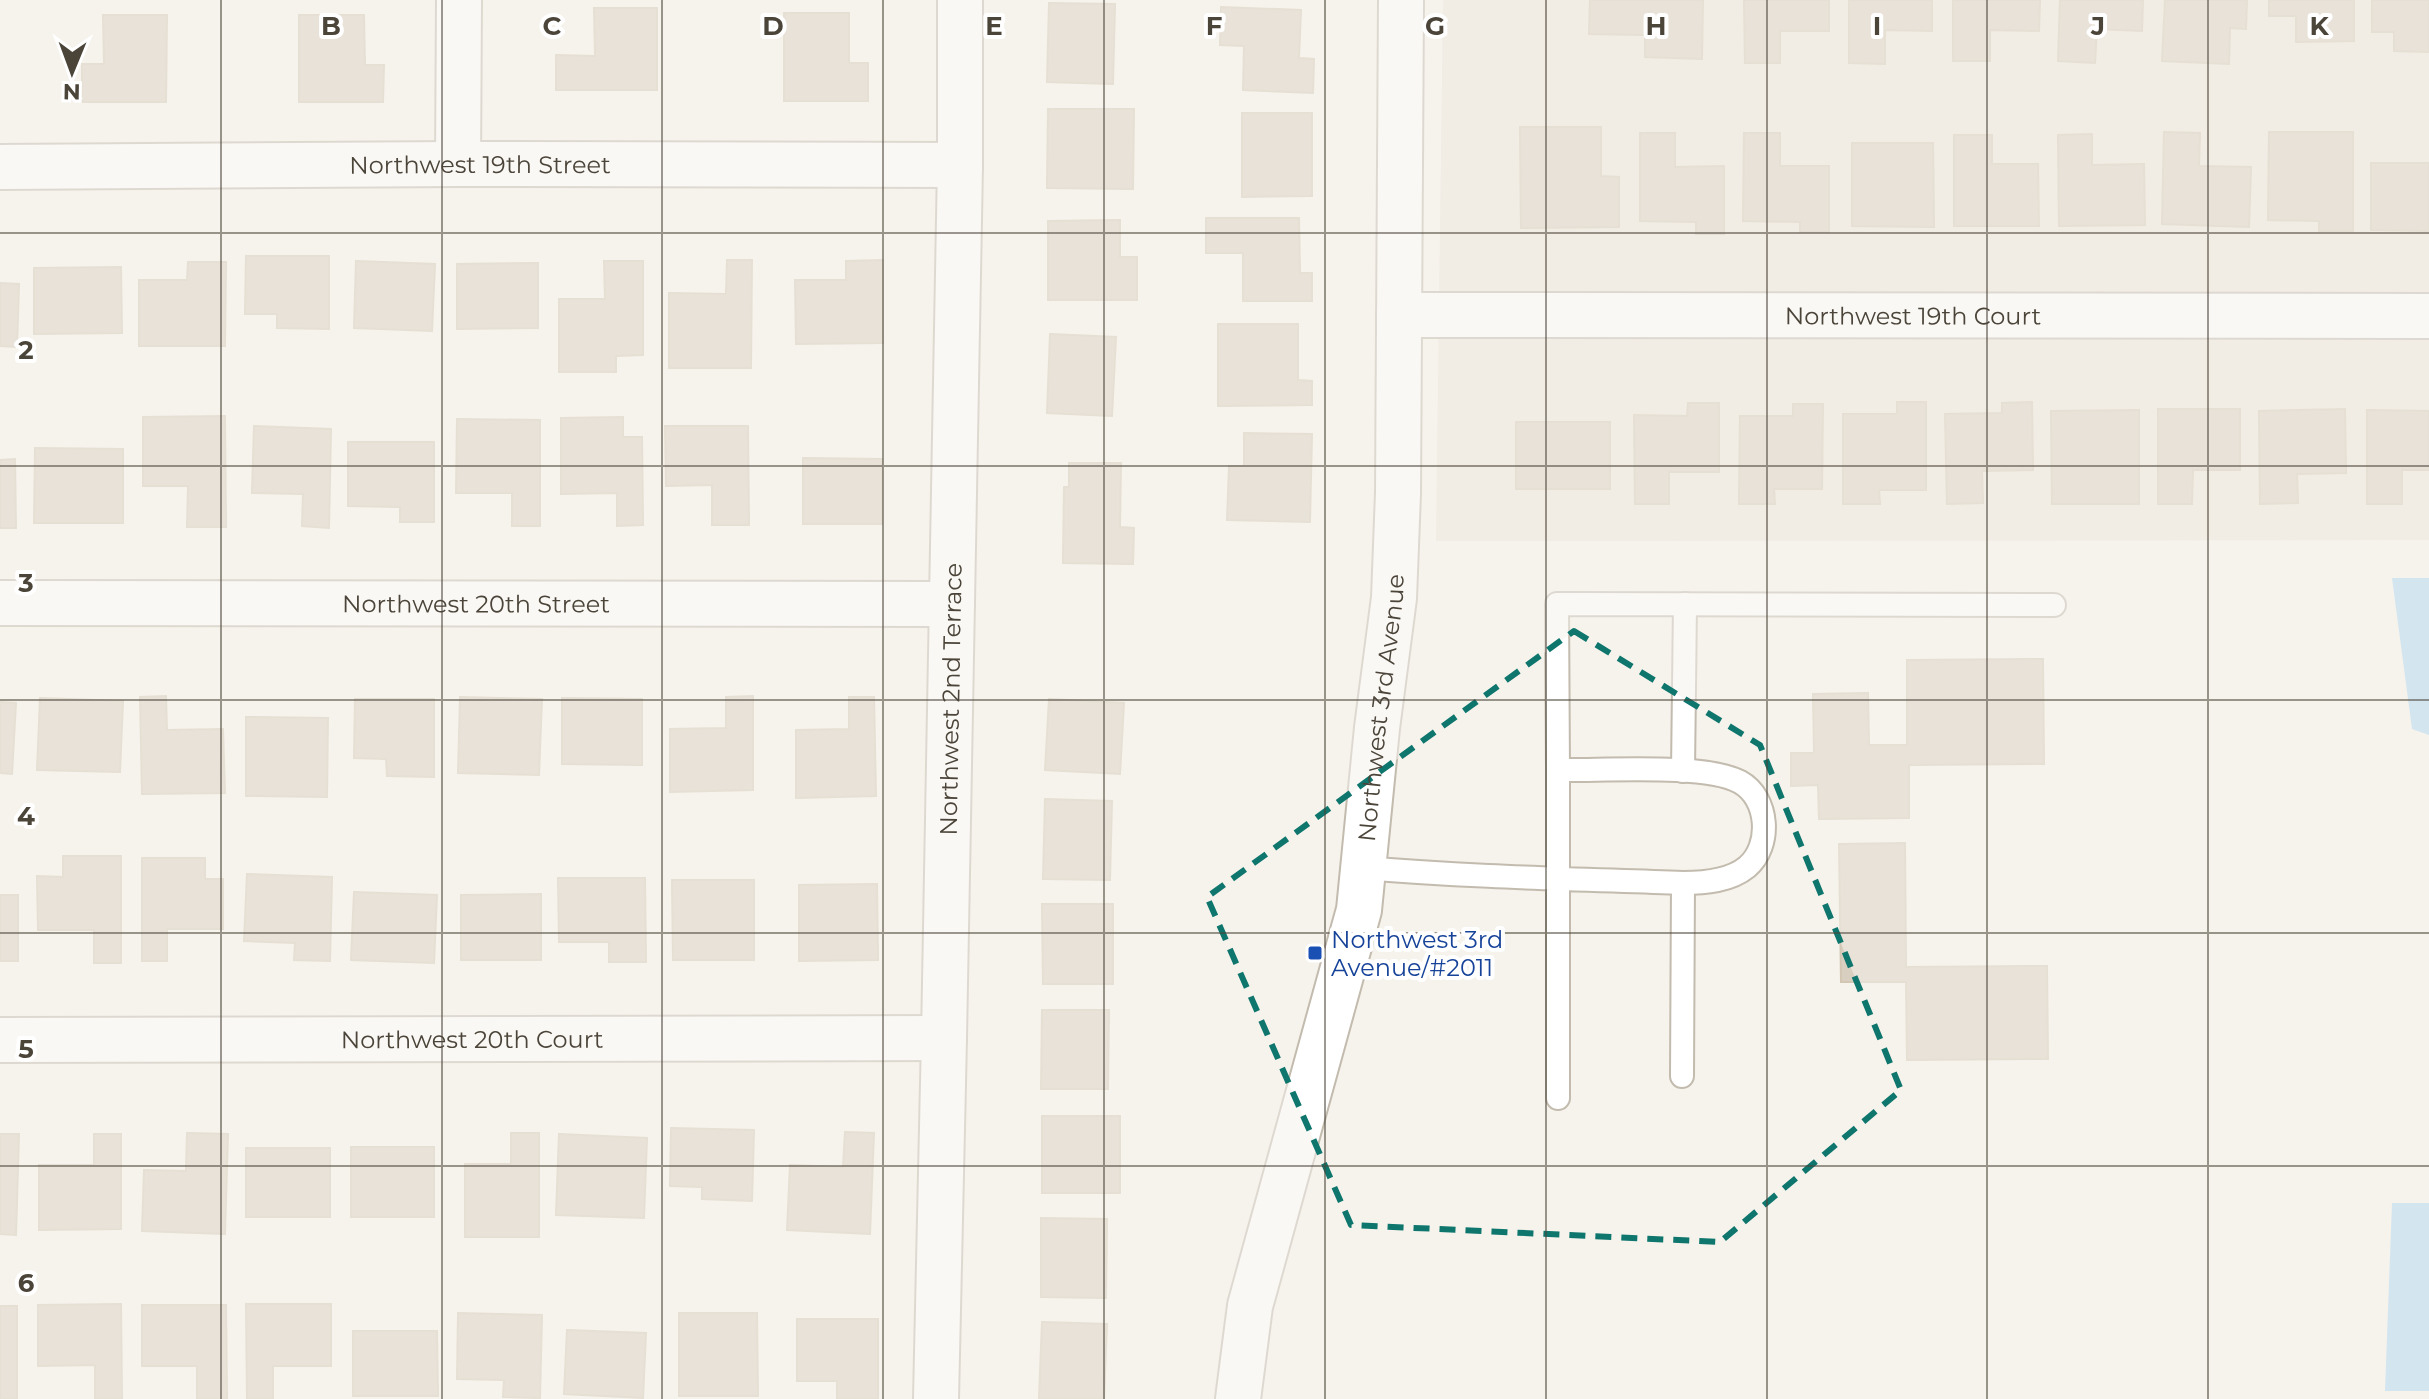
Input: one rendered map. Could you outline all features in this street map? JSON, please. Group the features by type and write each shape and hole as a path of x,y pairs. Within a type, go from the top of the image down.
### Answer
{"street":[{"path":"458,164 459,0"},
{"name":"Northwest 2nd Terrace","path":"936,1399 960,165 960,0"},
{"name":"Northwest 3rd Avenue","path":"1238,1399 1250,1306 1359,910 1364,868 1377,728 1394,598 1398,493 1401,0"},
{"name":"Northwest 19th Street","path":"0,167 960,165"},
{"name":"Northwest 19th Court","path":"1399,315 2429,316"},
{"name":"Northwest 20th Street","path":"0,603 952,604"},
{"name":"Northwest 20th Court","path":"0,1040 944,1038"}],"lane":[{"path":"1558,1098 1557,604 2054,605"},
{"path":"1683,771 1685,604"},
{"path":"1364,868 1463,876 1683,883 1732,876 1748,867 1760,847 1764,832 1761,806 1741,782 1712,774 1683,771 1558,770"},
{"path":"1682,1076 1683,883"}],"highlighted area":[{"path":"1574,631 1760,745 1901,1090 1720,1242 1351,1225 1207,897"}],"shaded area":[{"path":"1443,0 2429,0 2429,540 1436,541"}],"water":[{"path":"2392,578 2429,578 2429,735 2412,729"},
{"path":"2392,1203 2429,1203 2429,1391 2385,1391"}],"building":[{"path":"1590,0 1703,0 1702,59 1645,57 1645,35 1589,34"},
{"path":"1744,0 1829,0 1829,31 1780,31 1780,63 1745,63"},
{"path":"1849,0 1932,0 1932,31 1885,30 1885,64 1849,63"},
{"path":"1953,0 2040,0 2039,31 1990,30 1990,61 1953,61"},
{"path":"2060,0 2143,0 2142,31 2097,29 2095,63 2058,61"},
{"path":"2165,0 2247,0 2246,29 2230,28 2229,64 2162,61"},
{"path":"2269,0 2354,0 2354,41 2296,42 2296,16 2269,16"},
{"path":"2372,0 2429,0 2429,52 2394,51 2394,32 2372,32"},
{"path":"1049,3 1115,4 1113,84 1047,82"},
{"path":"1221,7 1301,10 1299,58 1314,59 1313,93 1243,90 1244,46 1220,45"},
{"path":"594,8 657,8 657,90 556,90 556,55 595,56"},
{"path":"784,13 849,13 849,63 868,63 868,101 784,101"},
{"path":"103,15 167,15 166,102 82,102 82,64 104,64"},
{"path":"299,15 364,15 365,65 384,65 383,102 299,102"},
{"path":"1048,109 1134,109 1133,189 1047,188"},
{"path":"1242,113 1312,113 1312,196 1242,197"},
{"path":"1520,127 1601,127 1601,176 1619,177 1619,227 1521,228"},
{"path":"2164,132 2200,133 2199,166 2251,167 2249,227 2162,224"},
{"path":"2269,132 2353,132 2353,231 2319,231 2319,221 2268,220"},
{"path":"1640,133 1675,133 1675,167 1724,166 1724,234 1696,234 1696,222 1640,221"},
{"path":"1744,133 1780,133 1780,166 1829,166 1829,232 1800,232 1800,222 1743,221"},
{"path":"2092,134 2092,165 2144,164 2145,225 2059,226 2058,135"},
{"path":"1954,135 1992,135 1992,164 2038,164 2039,226 1954,226"},
{"path":"1852,143 1933,143 1934,227 1852,226"},
{"path":"2371,163 2429,163 2429,231 2371,230"},
{"path":"1206,218 1299,218 1300,273 1312,273 1312,301 1243,301 1243,253 1206,253"},
{"path":"1120,220 1120,257 1137,257 1137,300 1048,300 1048,221"},
{"path":"246,256 329,256 329,329 277,328 277,314 245,314"},
{"path":"727,260 752,260 751,368 669,368 669,293 726,294"},
{"path":"883,260 883,343 796,344 795,280 846,280 846,261"},
{"path":"356,261 435,264 432,331 354,328"},
{"path":"604,261 643,261 643,355 616,356 616,372 559,372 559,299 605,299"},
{"path":"188,262 226,262 225,346 139,346 139,280 187,280"},
{"path":"538,263 538,328 457,329 457,264"},
{"path":"121,267 122,333 34,334 34,268"},
{"path":"0,283 19,284 17,347 0,346"},
{"path":"1218,324 1298,324 1298,380 1312,381 1312,405 1218,406"},
{"path":"1050,334 1116,337 1112,416 1047,413"},
{"path":"1897,402 1926,402 1926,490 1879,490 1880,504 1843,504 1843,414 1897,414"},
{"path":"2032,402 2033,470 1982,471 1983,503 1947,504 1945,414 2002,413 2002,403"},
{"path":"1688,403 1719,403 1719,472 1669,472 1669,504 1635,504 1634,415 1687,416"},
{"path":"1793,404 1823,404 1822,489 1774,489 1775,504 1739,504 1740,416 1793,416"},
{"path":"2158,409 2240,409 2240,470 2193,470 2192,504 2158,504"},
{"path":"2345,409 2346,473 2297,474 2298,503 2260,504 2259,411"},
{"path":"2139,410 2139,504 2052,504 2051,411"},
{"path":"2367,410 2429,411 2429,470 2402,470 2402,504 2367,504"},
{"path":"225,416 226,527 187,527 188,486 143,486 143,417"},
{"path":"623,417 623,437 642,437 643,525 617,526 617,493 561,494 561,418"},
{"path":"457,419 540,420 540,526 512,526 512,493 456,493"},
{"path":"1516,422 1610,422 1610,489 1516,489"},
{"path":"254,426 331,429 329,528 302,526 303,494 252,493"},
{"path":"665,426 748,426 749,525 712,525 712,485 666,486"},
{"path":"1244,433 1312,434 1310,522 1227,520 1229,466 1244,466"},
{"path":"348,442 434,442 434,522 400,522 400,507 348,506"},
{"path":"35,448 123,449 123,523 34,523"},
{"path":"803,458 882,459 882,524 803,524"},
{"path":"15,459 16,528 0,528 0,460"},
{"path":"1069,463 1121,463 1120,527 1134,528 1133,564 1063,563 1064,487 1069,487"},
{"path":"2043,659 2044,764 1909,765 1909,818 1819,819 1818,785 1791,786 1791,753 1814,753 1813,694 1868,693 1869,745 1907,745 1907,660"},
{"path":"166,696 167,730 223,729 225,793 142,794 140,697"},
{"path":"753,696 753,790 670,792 670,729 726,728 726,697"},
{"path":"460,697 542,699 539,775 458,773"},
{"path":"849,697 874,697 876,796 796,798 796,730 849,729"},
{"path":"40,698 123,701 120,772 37,770"},
{"path":"562,698 642,699 642,765 562,764"},
{"path":"355,699 434,699 434,777 387,776 386,759 354,758"},
{"path":"1049,699 1124,703 1120,774 1045,770"},
{"path":"0,702 16,703 12,774 0,773"},
{"path":"246,717 328,718 327,797 246,796"},
{"path":"1045,799 1112,801 1110,880 1043,879"},
{"path":"1905,843 1906,967 2047,966 2048,1059 1907,1060 1906,982 1841,982 1839,844"},
{"path":"63,856 121,856 121,963 94,963 94,930 38,930 37,876 63,877"},
{"path":"142,858 205,858 205,879 223,879 223,929 167,929 167,961 142,961"},
{"path":"247,874 332,877 330,961 294,960 295,943 244,941"},
{"path":"558,878 645,878 646,962 609,962 609,942 559,942"},
{"path":"672,880 754,880 754,960 673,960"},
{"path":"877,884 878,960 799,961 799,885"},
{"path":"354,892 437,895 434,963 351,960"},
{"path":"541,894 541,960 461,960 461,895"},
{"path":"0,895 18,895 18,961 0,961"},
{"path":"1042,904 1113,904 1113,984 1043,984"},
{"path":"1042,1010 1109,1010 1108,1089 1041,1089"},
{"path":"1042,1116 1120,1116 1120,1193 1042,1193"},
{"path":"671,1128 754,1130 752,1201 702,1199 702,1187 670,1186"},
{"path":"845,1132 874,1133 870,1234 787,1230 790,1165 843,1167"},
{"path":"187,1133 228,1134 225,1234 142,1231 144,1170 186,1171"},
{"path":"511,1133 539,1133 539,1237 465,1237 465,1164 511,1164"},
{"path":"0,1134 19,1134 16,1235 0,1234"},
{"path":"94,1134 121,1134 121,1229 39,1230 39,1165 94,1165"},
{"path":"559,1134 647,1138 644,1218 556,1215"},
{"path":"351,1147 434,1147 434,1217 351,1217"},
{"path":"246,1148 330,1148 330,1217 246,1217"},
{"path":"1041,1218 1107,1219 1106,1298 1041,1297"},
{"path":"121,1304 122,1399 95,1399 95,1365 38,1366 38,1305"},
{"path":"246,1304 331,1304 331,1366 273,1366 273,1399 247,1399"},
{"path":"142,1305 226,1305 227,1399 197,1399 197,1366 142,1366"},
{"path":"0,1306 17,1306 17,1399 0,1399"},
{"path":"458,1313 542,1315 540,1398 503,1397 504,1380 457,1379"},
{"path":"679,1313 757,1313 758,1396 679,1396"},
{"path":"797,1319 878,1319 878,1399 837,1399 837,1381 797,1381"},
{"path":"1042,1322 1107,1324 1104,1399 1039,1399"},
{"path":"567,1330 646,1333 643,1398 564,1394"},
{"path":"353,1331 437,1331 438,1396 353,1396"}],"place":[{"name":"Northwest 3rd Avenue/#2011","path":"1315,953"}]}
